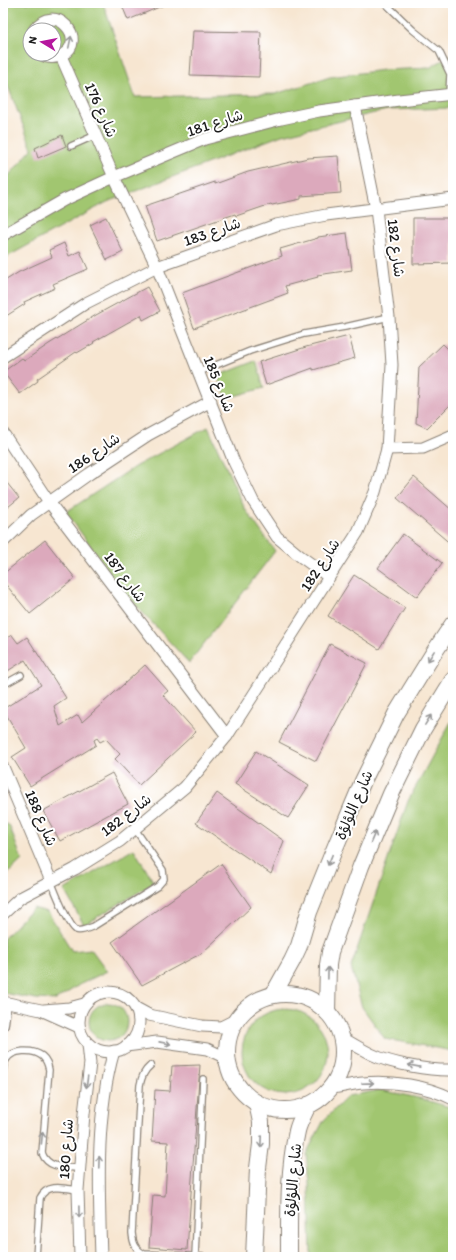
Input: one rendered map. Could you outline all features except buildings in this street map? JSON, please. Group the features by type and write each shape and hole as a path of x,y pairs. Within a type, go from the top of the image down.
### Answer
{"main road":[{"name":"شارع اللؤلؤة","path":"273,995 299,946 309,912 363,781 396,714 453,624"},
{"name":"شارع اللؤلؤة","path":"327,1012 328,965 330,952 361,866 391,794 423,729 453,680"},
{"path":"288,994 302,996 316,1003 327,1012 341,1037 343,1051 337,1077 330,1088 320,1098 308,1106 295,1109 282,1110 269,1108 257,1104 246,1096 237,1086 231,1074 227,1049 229,1036 237,1019 247,1008 259,1000 273,995 288,994"},
{"path":"254,1257 258,1168 261,1144 261,1122 257,1104"},
{"name":"شارع اللؤلؤة","path":"290,1257 289,1222 294,1149 297,1130 308,1106"}],"street":[{"path":"42,22 51,18 56,19 66,24 70,28 72,40 70,47 62,55"},
{"name":"شارع 176","path":"62,58 114,177"},
{"name":"شارع 181","path":"3,235 64,200 114,177 213,137 281,119 319,111 451,94"},
{"name":"شارع 182","path":"3,914 20,898 98,856 135,829 185,787 227,736 358,532 375,492 387,449 392,365 389,317 376,209 355,106"},
{"name":"شارع 185","path":"114,177 157,267 234,462 253,501 278,537 300,556 329,577"},
{"name":"شارع 183","path":"3,357 86,303 157,267 276,225 326,214 453,199"},
{"name":"شارع 186","path":"3,542 31,515 49,502 148,435 210,401"},
{"name":"شارع 187","path":"3,433 49,502 227,736"},
{"path":"387,449 423,448 453,435"},
{"name":"شارع 188","path":"3,767 52,881"},
{"path":"126,1046 137,1034 139,1017 136,1008 130,999 121,994 111,991 96,994 84,1004 79,1019 79,1027 82,1036 88,1044 96,1049 105,1052 114,1051 126,1046 157,1042 207,1049 222,1056 231,1074"},
{"path":"6,1002 41,1010 79,1027"},
{"path":"41,1010 69,1008 84,1004"},
{"path":"136,1008 149,1015 202,1026 221,1027 237,1019"},
{"path":"341,1037 372,1055 398,1063 432,1069 453,1070"},
{"name":"شارع 180","path":"80,1257 78,1190 90,1063 88,1044"},
{"path":"101,1257 98,1181 100,1140 109,1072 114,1051"},
{"path":"330,1088 363,1083 389,1082 429,1090 453,1099"}],"lane":[{"path":"385,3 413,30 439,51 450,74 451,94"},
{"path":"71,146 96,135"},
{"path":"199,372 250,351 304,334 389,317"},
{"path":"3,685 21,675"},
{"path":"52,881 58,899 70,924 76,930 83,930 94,926 158,886 164,879 163,870 135,829"},
{"path":"3,1029 5,1026 6,1002"},
{"path":"3,1081 4,1064 6,1059 14,1052 20,1051 37,1054 46,1060 49,1070 42,1153 46,1161 50,1164 80,1168"},
{"path":"151,1065 145,1070 141,1078 140,1085 132,1233 133,1244 139,1252 144,1254 205,1257"},
{"path":"196,1256 203,1079"},
{"path":"36,1257 40,1198 42,1193 52,1187 78,1190"}],"green space":[{"path":"6,3 103,3 135,97 275,94 330,77 383,70 429,68 453,54 453,108 387,110 282,135 107,202 3,259 3,182 32,149 3,73 3,9"},
{"path":"256,361 264,388 227,398 217,376"},
{"path":"208,427 245,509 275,551 189,663 122,590 66,512 136,466"},
{"path":"453,718 453,1051 385,1039 362,1007 351,967 408,801"},
{"path":"3,823 9,825 22,860 3,878"},
{"path":"134,849 154,883 84,925 64,890"},
{"path":"33,908 48,912 72,951 91,949 107,971 79,985 56,1000 36,999 3,993 3,939"},
{"path":"108,1003 118,1006 124,1012 127,1022 124,1032 118,1038 108,1041 98,1038 92,1032 89,1022 92,1012 98,1006"},
{"path":"285,1009 301,1012 309,1016 321,1028 325,1036 328,1052 325,1068 321,1076 309,1088 301,1092 285,1095 269,1092 261,1088 249,1076 245,1068 242,1052 245,1036 249,1028 261,1016 269,1012"},
{"path":"380,1090 419,1098 453,1108 453,1257 311,1257 309,1184 306,1154 324,1120 348,1096"}],"sand":[{"path":"257,3 321,3 318,5 276,8"}]}
